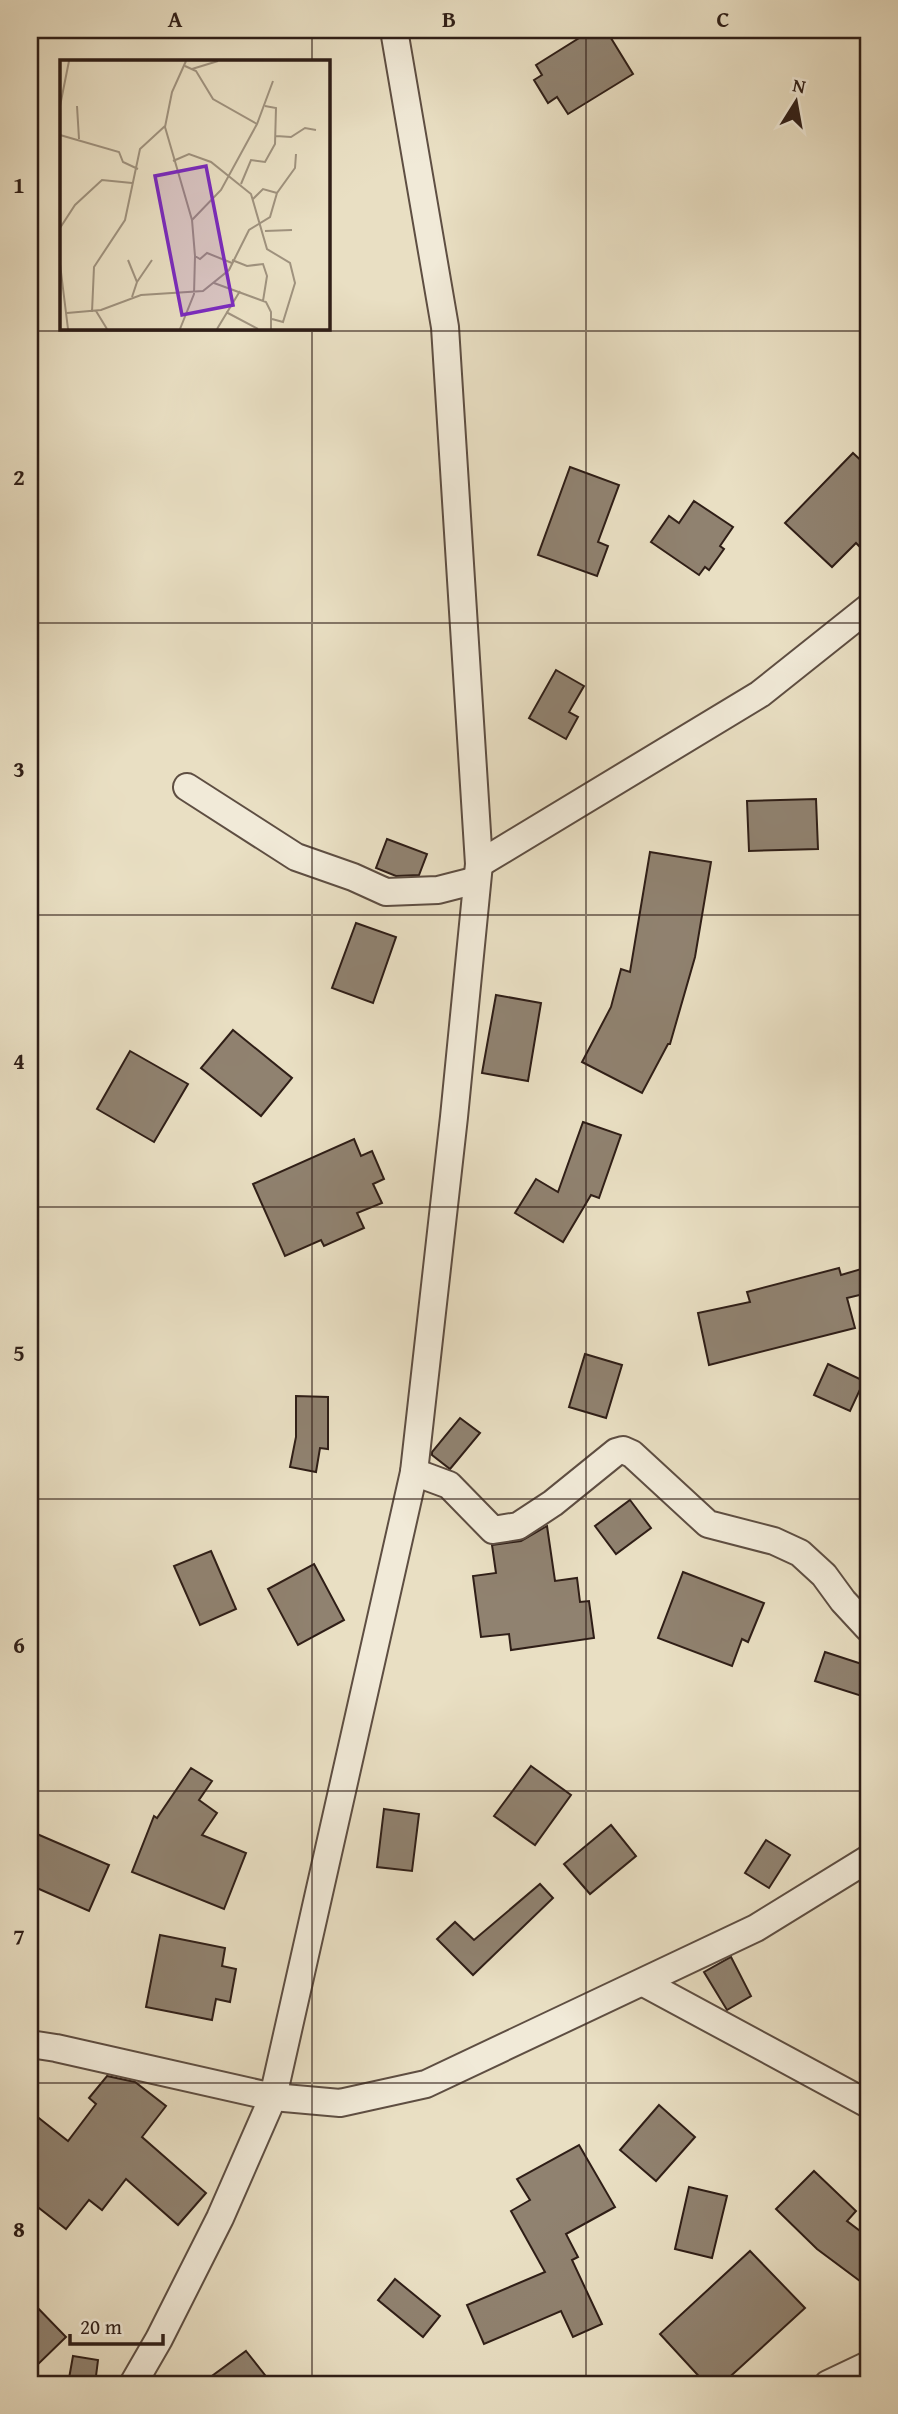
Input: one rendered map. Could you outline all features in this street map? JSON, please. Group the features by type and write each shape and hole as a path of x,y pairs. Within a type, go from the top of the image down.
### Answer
{"street":[{"path":"133,2384 159,2339 220,2218 273,2097 414,1472 454,1117 478,872 445,327 394,30"},
{"path":"187,787 296,857 386,892 438,890 478,872 760,694 868,608"},
{"path":"414,1472 449,1485 494,1530 518,1526 553,1503 616,1452 623,1450 632,1454 708,1524 774,1541 800,1553 824,1575 868,1628"},
{"path":"30,2044 273,2097 340,2103 426,2084 756,1928 868,1859"},
{"path":"644,1983 868,2104"},
{"path":"828,2384 868,2365"}],"building":[{"path":"592,30 606,30 633,74 568,114 557,97 548,103 534,80 542,75 536,65"},
{"path":"853,453 868,467 868,555 856,543 832,567 785,523"},
{"path":"570,467 619,485 598,542 608,546 597,576 538,555"},
{"path":"694,501 733,527 720,546 724,549 709,570 705,567 699,575 651,542 669,516 679,523"},
{"path":"556,670 584,686 569,712 578,717 566,739 529,718"},
{"path":"816,799 818,849 749,851 747,801"},
{"path":"387,839 427,854 419,875 396,876 376,868"},
{"path":"650,852 711,862 695,957 670,1044 642,1093 582,1062 611,1007 621,969 630,972"},
{"path":"356,923 396,937 373,1003 332,988"},
{"path":"496,995 541,1003 528,1081 482,1073"},
{"path":"233,1030 292,1078 261,1116 201,1068"},
{"path":"130,1051 188,1084 154,1142 97,1109"},
{"path":"583,1122 621,1135 599,1198 591,1195 563,1242 515,1213 536,1179 558,1192"},
{"path":"354,1139 361,1156 372,1151 384,1179 373,1184 382,1203 357,1213 364,1228 324,1246 321,1240 285,1256 253,1184"},
{"path":"868,1267 868,1293 847,1298 855,1328 709,1365 698,1313 750,1302 747,1292 839,1268 841,1275"},
{"path":"585,1354 622,1365 606,1418 569,1407"},
{"path":"828,1364 864,1381 850,1411 814,1395"},
{"path":"296,1396 328,1397 328,1449 320,1448 316,1472 290,1467 296,1437"},
{"path":"460,1418 480,1433 450,1469 432,1455 432,1452"},
{"path":"630,1500 651,1528 616,1554 595,1526"},
{"path":"547,1526 555,1581 577,1578 580,1602 589,1601 594,1638 511,1650 509,1634 481,1637 473,1576 496,1573 492,1545 521,1541"},
{"path":"211,1551 236,1609 200,1625 174,1566"},
{"path":"314,1564 344,1620 298,1645 268,1589"},
{"path":"683,1572 764,1603 748,1642 742,1639 732,1666 658,1638"},
{"path":"825,1652 868,1666 868,1698 815,1681"},
{"path":"531,1766 571,1795 535,1845 494,1816"},
{"path":"191,1768 212,1781 199,1800 217,1813 202,1835 246,1853 224,1909 132,1872 154,1816 157,1818"},
{"path":"384,1809 419,1814 412,1871 377,1867"},
{"path":"611,1825 636,1856 590,1894 564,1864"},
{"path":"37,1834 109,1865 89,1911 30,1885 30,1851"},
{"path":"766,1840 790,1855 769,1888 745,1873"},
{"path":"540,1884 553,1898 473,1975 437,1939 455,1922 474,1940"},
{"path":"160,1935 225,1948 222,1966 236,1969 230,2002 216,1999 212,2020 146,2007"},
{"path":"731,1957 751,1996 727,2010 704,1972"},
{"path":"107,2076 135,2082 166,2106 142,2137 206,2193 178,2225 126,2179 102,2210 89,2200 66,2229 30,2201 30,2111 68,2141 96,2104 89,2098"},
{"path":"659,2105 695,2137 656,2181 620,2150"},
{"path":"579,2145 615,2207 566,2234 578,2257 572,2260 602,2324 573,2337 561,2311 484,2344 467,2305 545,2272 511,2211 530,2200 517,2179"},
{"path":"814,2171 856,2211 847,2221 868,2237 868,2287 817,2249 776,2209"},
{"path":"689,2187 727,2196 712,2258 675,2249"},
{"path":"750,2251 805,2308 722,2384 706,2384 660,2334"},
{"path":"395,2279 440,2316 423,2337 378,2300"},
{"path":"30,2300 66,2337 30,2372"},
{"path":"246,2351 272,2384 201,2384"},
{"path":"73,2356 98,2360 95,2384 68,2384"}]}
